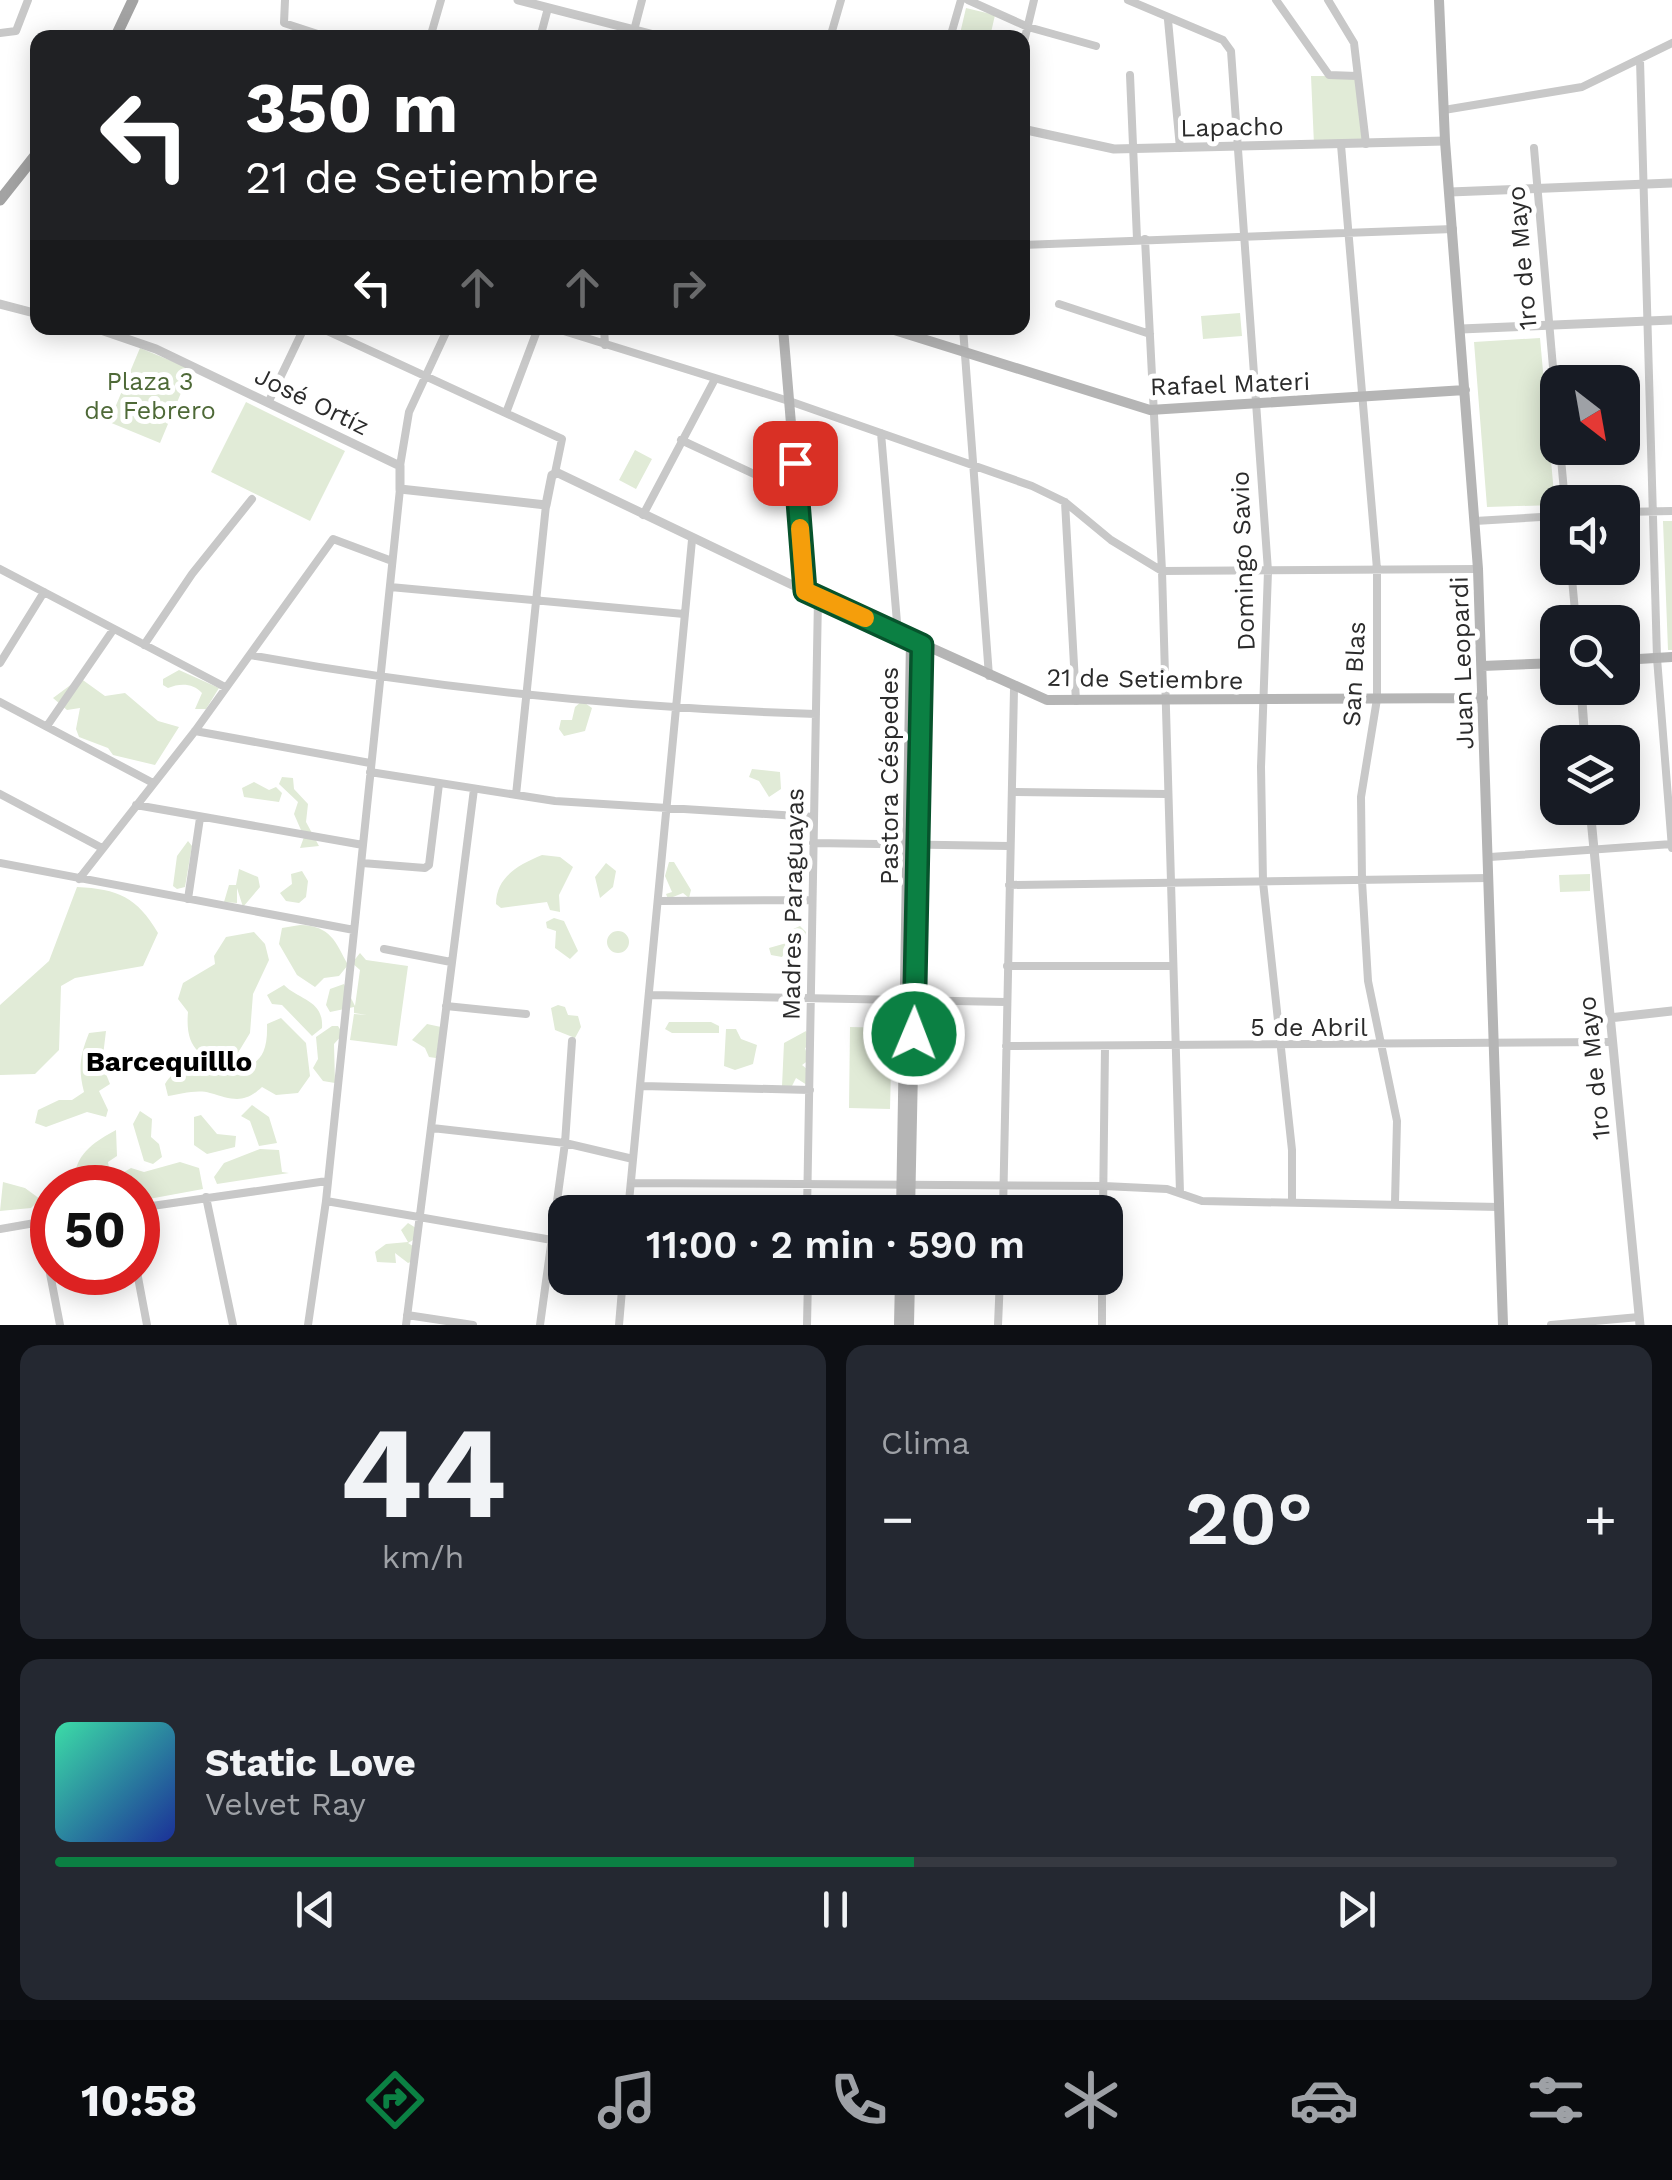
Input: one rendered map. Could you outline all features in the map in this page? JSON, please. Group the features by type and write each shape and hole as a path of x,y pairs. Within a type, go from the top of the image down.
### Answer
{"main road":[{"path":"119,30 132,0"},
{"name":"Juan Leopardi","path":"1439,0 1445,140 1478,569 1503,1325"},
{"path":"0,200 30,162"},
{"path":"784,335 805,591"},
{"name":"Rafael Materi","path":"910,335 1150,410 1466,390"},
{"name":"21 de Setiembre","path":"805,591 1014,689 1047,700 1266,702 1484,698"},
{"name":"Pastora Céspedes","path":"904,1195 916,642"},
{"path":"1640,659 1672,658"},
{"path":"1482,666 1540,663"},
{"name":"Pastora Céspedes","path":"906,1184 908,1195"},
{"path":"899,1325 900,1295"},
{"path":"909,1325 910,1295"}],"street":[{"path":"0,32 16,30 28,0"},
{"path":"285,0 284,23 305,30"},
{"path":"433,30 442,0"},
{"path":"518,0 623,30"},
{"path":"634,30 642,0"},
{"path":"833,30 842,0"},
{"path":"953,30 964,0 1028,27 1096,46"},
{"path":"1027,30 1034,0"},
{"path":"1276,0 1328,76 1357,76"},
{"path":"1328,0 1354,44 1366,144"},
{"path":"1132,1 1168,20 1180,148"},
{"path":"542,30 548,8"},
{"name":"Domingo Savio","path":"1168,20 1222,40 1231,51 1268,571 1261,767 1263,882 1292,1150 1292,1202"},
{"path":"1444,110 1575,89 1672,43"},
{"path":"1490,858 1672,845 1657,658 1640,60"},
{"path":"1130,75 1131,149 1150,334 1150,410 1162,571 1170,966 1180,1192"},
{"name":"Lapacho","path":"1030,131 1089,146 1131,149 1445,140"},
{"name":"San Blas","path":"1341,145 1377,570 1378,698 1362,782 1362,880 1368,980 1396,1121 1395,1202"},
{"name":"1ro de Mayo","path":"1534,148 1552,365"},
{"path":"1450,192 1672,183"},
{"path":"1030,245 1452,228"},
{"path":"0,304 30,312"},
{"path":"1059,304 1150,334"},
{"path":"1461,329 1672,320"},
{"name":"José Ortíz","path":"125,335 269,400 400,466"},
{"path":"269,400 301,335"},
{"path":"337,335 562,439 546,505 516,796"},
{"path":"308,1325 326,1201 400,466 408,412 445,335"},
{"path":"506,413 535,335"},
{"path":"575,335 975,464 1065,502 1112,540 1162,571 1478,569"},
{"path":"604,335 605,345"},
{"path":"964,335 988,676"},
{"path":"643,515 715,379"},
{"path":"881,433 898,634"},
{"path":"681,440 797,494"},
{"name":"21 de Setiembre","path":"555,473 805,591"},
{"path":"400,489 546,505"},
{"path":"144,646 192,574 252,500"},
{"path":"1065,502 1076,701"},
{"path":"1640,511 1672,510"},
{"path":"1475,522 1540,517"},
{"path":"79,879 194,731 333,540 392,562"},
{"path":"630,1195 652,995 665,812 692,540"},
{"path":"0,569 225,687"},
{"path":"390,586 684,614"},
{"path":"0,663 44,592"},
{"name":"Madres Paraguayas","path":"807,1195 818,596"},
{"path":"47,726 113,630"},
{"path":"250,656 380,679 675,710 816,714"},
{"path":"1004,1195 1014,689"},
{"path":"0,702 153,784"},
{"path":"194,731 438,784 516,796 665,812 814,818"},
{"path":"362,863 425,868 430,864 438,784"},
{"path":"472,1325 406,1320 474,789"},
{"path":"1012,792 1166,794"},
{"path":"0,794 102,848"},
{"path":"136,805 363,845"},
{"path":"188,899 200,818"},
{"name":"1ro de Mayo","path":"1591,825 1640,1321"},
{"path":"812,843 1009,846"},
{"path":"0,863 354,930"},
{"path":"1009,885 1490,878"},
{"path":"660,901 810,900"},
{"path":"384,949 451,962"},
{"path":"1007,966 1170,966"},
{"path":"652,995 910,997 1006,1002"},
{"path":"446,1006 526,1014"},
{"path":"1609,1018 1672,1011"},
{"path":"558,1195 572,1041"},
{"name":"5 de Abril","path":"1006,1046 1279,1048 1612,1042"},
{"path":"1104,1195 1106,1048"},
{"path":"642,1086 810,1090"},
{"path":"432,1128 565,1143 633,1159"},
{"path":"160,1204 328,1181"},
{"path":"631,1183 1104,1186 1180,1192 1202,1201 1395,1202 1499,1208"},
{"path":"206,1197 232,1325"},
{"path":"326,1201 548,1239"},
{"path":"0,1229 30,1224"},
{"path":"540,1325 548,1268"},
{"path":"54,1295 60,1325"},
{"path":"141,1295 147,1325"},
{"path":"619,1325 621,1295"},
{"path":"807,1325 808,1295"},
{"path":"998,1325 999,1295"},
{"path":"1102,1295 1102,1325"},
{"path":"1551,1325 1640,1321"}],"green space":[{"path":"966,8 995,15 992,30 961,30"},
{"path":"1311,76 1357,76 1366,144 1314,145"},
{"path":"1240,313 1242,336 1203,339 1201,316"},
{"path":"1540,338 1540,465 1551,465 1553,485 1540,485 1540,505 1487,507 1474,342"},
{"name":"Plaza 3 de Febrero","path":"140,348 191,369 160,443 109,422"},
{"path":"246,402 345,451 310,521 211,472"},
{"path":"635,450 652,459 636,489 619,480"},
{"path":"1663,521 1672,521 1672,650 1668,650"},
{"path":"179,670 219,688 206,709 195,709 202,693 195,687 163,685 163,679"},
{"path":"80,678 105,696 125,693 158,721 179,727 155,765 113,755 108,748 79,737 76,729 80,708 67,710 53,698"},
{"path":"582,701 592,708 585,731 564,736 559,729 561,720 572,720 575,707"},
{"path":"752,769 780,772 781,789 769,797 759,781 749,777"},
{"path":"282,777 293,778 294,789 308,804 306,822 319,846 300,848 304,837 294,814 298,802 279,784"},
{"path":"254,782 269,790 276,787 282,793 279,802 244,797 242,788"},
{"path":"188,841 192,846 185,887 177,889 173,886 177,856"},
{"path":"542,855 560,857 573,867 559,895 560,912 550,910 547,902 501,908 496,904 504,879"},
{"path":"669,862 674,862 691,890 689,898 683,893 668,899 666,894 672,892 665,876"},
{"path":"606,863 616,871 613,887 600,898 595,877"},
{"path":"239,869 258,877 260,887 243,907 237,888 237,903 224,902 229,885 236,885"},
{"path":"302,871 308,881 306,897 299,903 286,901 280,893 292,884 291,874"},
{"path":"1590,874 1590,891 1560,892 1559,875"},
{"path":"77,887 125,897 142,911 158,933 143,966 75,978 61,986 59,1050 35,1074 0,1075 0,1005 49,961"},
{"path":"554,918 564,921 578,951 570,959 555,948 556,931 547,928 546,922"},
{"path":"800,926 806,932 802,947 788,947 782,957 771,955 769,948 790,942 793,929"},
{"path":"282,928 319,928 335,942 348,965 339,976 324,978 315,987 297,975 279,944"},
{"path":"618,931 626,934 626,950 618,953 610,950 607,942 610,934"},
{"path":"254,932 265,944 269,960 253,994 250,1033 233,1061 211,1058 196,1049 189,1034 188,1012 178,999 183,983 215,964 214,956 226,937"},
{"path":"360,953 366,960 408,966 397,1046 350,1040 354,1014 367,1015 354,1013 354,1007 330,1012 326,1005 330,989 344,984 355,1006 360,970 352,963"},
{"path":"284,985 319,1012 322,1028 312,1036 282,1005 272,1004 267,995"},
{"path":"565,1007 568,1015 578,1016 581,1027 575,1038 555,1030 551,1008"},
{"path":"281,1018 306,1043 310,1076 298,1093 276,1095 262,1087 237,1099 200,1092 168,1096 165,1084 178,1071 194,1065 244,1066 256,1061 265,1048 267,1024"},
{"path":"669,1022 711,1022 719,1026 719,1033 672,1033 665,1029"},
{"path":"427,1024 441,1027 436,1058 429,1057 425,1048 412,1040"},
{"path":"338,1026 343,1034 334,1044 335,1083 323,1081 313,1068 318,1059 316,1037"},
{"path":"850,1027 892,1028 890,1109 849,1108"},
{"path":"726,1029 736,1029 741,1039 757,1045 753,1064 735,1070 724,1066"},
{"path":"106,1031 102,1064 110,1084 99,1091 108,1110 106,1117 87,1112 46,1127 35,1123 38,1110 59,1100 72,1100 84,1092 81,1069 86,1041 89,1033"},
{"path":"806,1031 812,1044 805,1048 809,1060 802,1065 807,1069 807,1085 796,1078 792,1086 782,1086 784,1043"},
{"path":"252,1105 269,1117 277,1143 259,1146 250,1121 241,1116"},
{"path":"140,1111 152,1119 151,1137 159,1144 162,1157 153,1164 144,1161 133,1124"},
{"path":"201,1115 217,1134 236,1136 235,1147 207,1154 194,1145 194,1117"},
{"path":"116,1130 117,1156 108,1165 78,1165 84,1154"},
{"path":"260,1149 279,1150 282,1172 289,1173 217,1184 214,1177 224,1163"},
{"path":"180,1162 199,1168 203,1189 160,1197 160,1168"},
{"path":"3,1182 30,1192 30,1208 0,1211"},
{"path":"408,1223 416,1228 415,1239 408,1243 416,1248 413,1261 408,1263 395,1253 396,1263 377,1262 375,1252 386,1244 408,1242 401,1230"}],"slow traffic":[{"path":"800,528 805,591 865,618"}],"district":[{"name":"Barcequilllo","path":"169,1061"}],"route":[{"path":"795,463 805,591 922,645 914,1034"}]}
